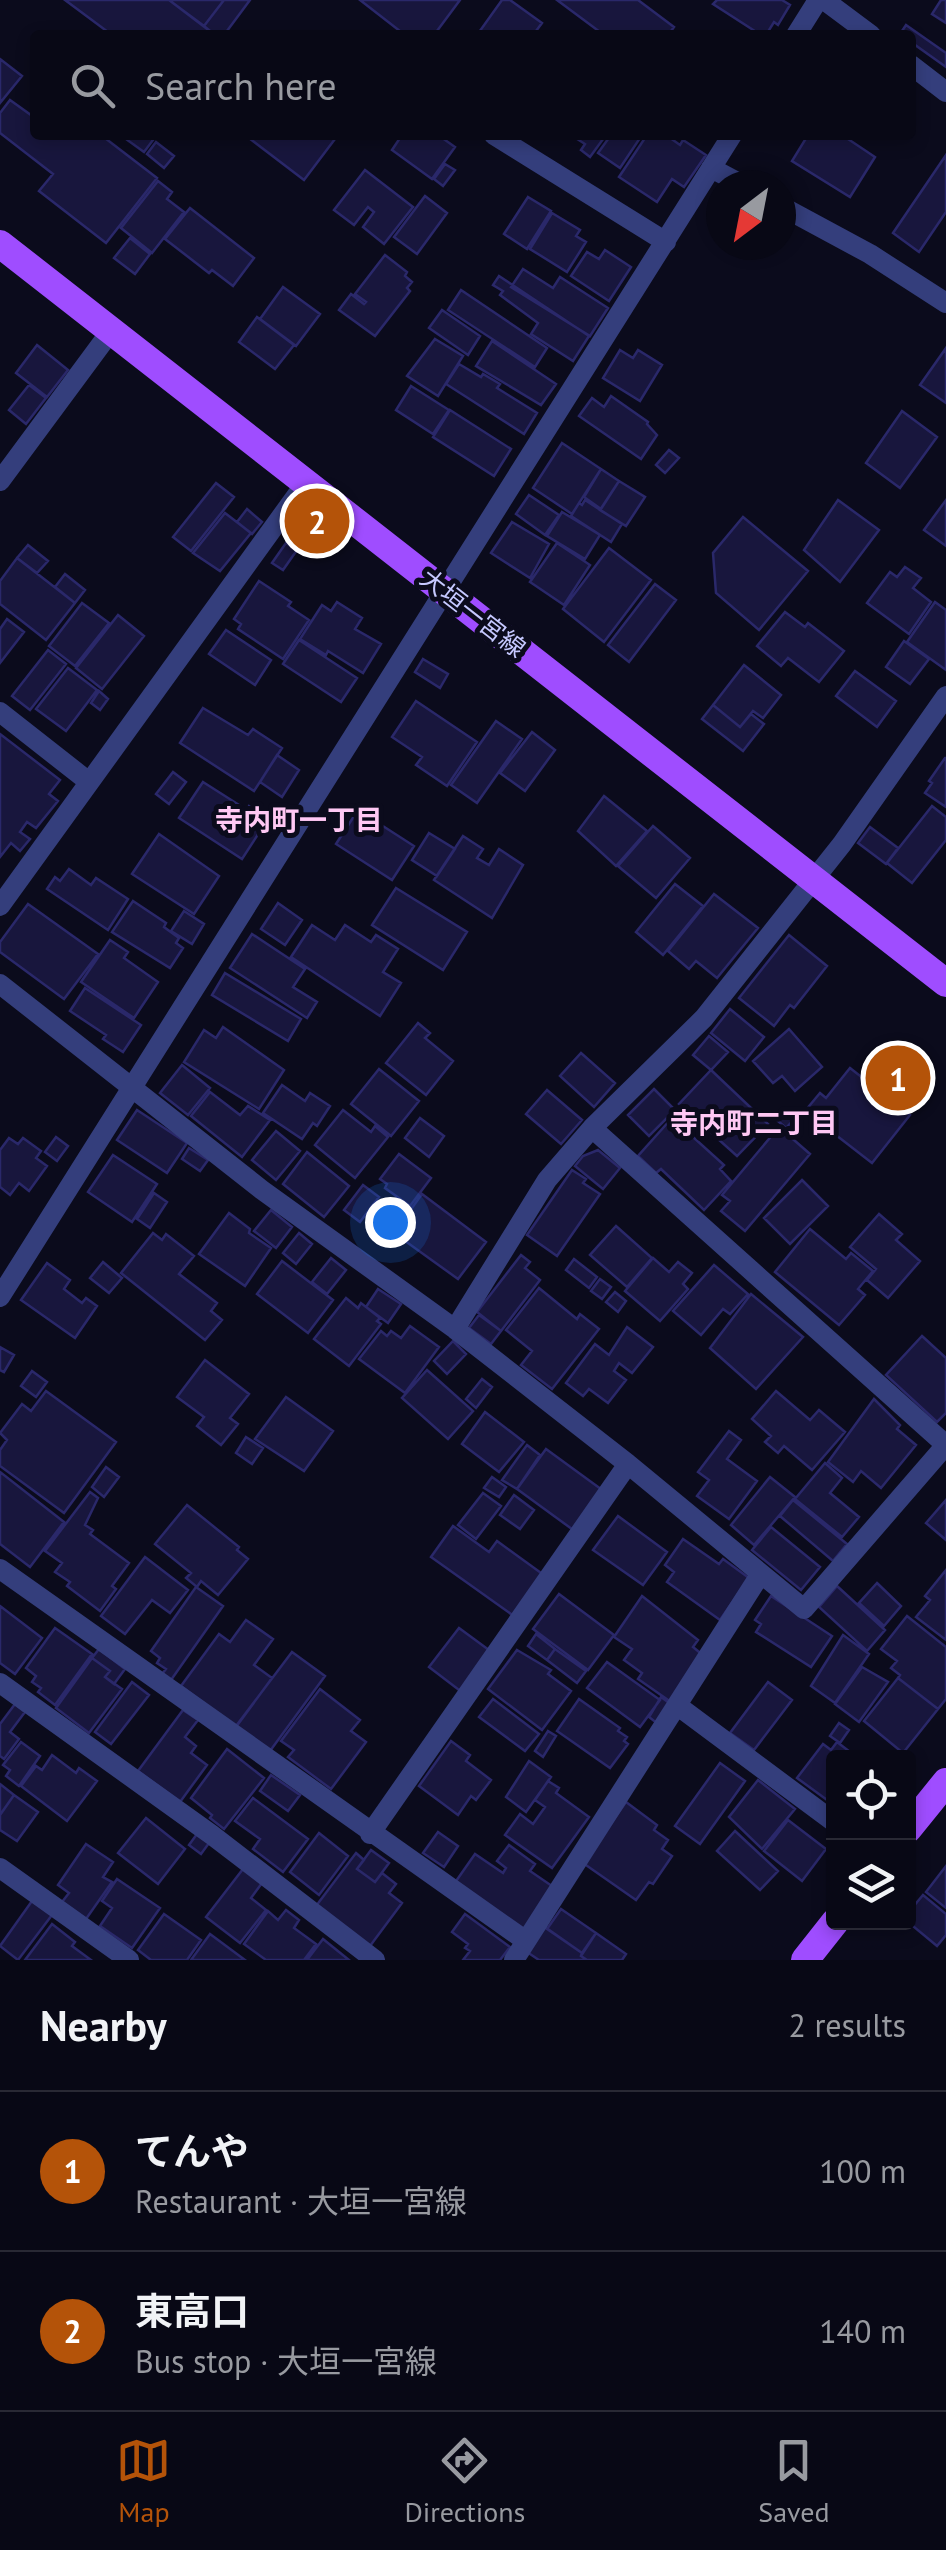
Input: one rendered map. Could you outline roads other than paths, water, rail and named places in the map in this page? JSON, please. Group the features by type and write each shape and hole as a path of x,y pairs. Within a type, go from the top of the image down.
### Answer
{"main road":[{"name":"大垣一宮線","path":"0,244 946,984"},
{"path":"916,1819 946,1782"},
{"path":"805,1960 828,1930"}],"street":[{"path":"800,30 821,0 863,30"},
{"path":"916,70 946,92"},
{"path":"502,140 666,242"},
{"path":"0,1298 729,140"},
{"path":"711,168 715,170"},
{"path":"796,214 946,302"},
{"path":"0,481 111,330"},
{"path":"0,906 307,481"},
{"path":"455,1328 548,1180 592,1128 704,1018 842,844 946,696"},
{"path":"0,712 89,782"},
{"path":"0,984 262,1190 455,1328 804,1609 946,1445 592,1128"},
{"path":"370,1834 628,1464"},
{"path":"0,1569 526,1941"},
{"path":"514,1960 760,1575"},
{"path":"0,1683 212,1835 376,1960"},
{"path":"678,1706 826,1816"},
{"path":"0,1868 129,1960"}],"place":[{"name":"東高口","path":"317,521"},
{"name":"てんや","path":"898,1078"}],"district":[{"name":"寺内町一丁目","path":"299,819"},
{"name":"寺内町二丁目","path":"754,1122"}]}
